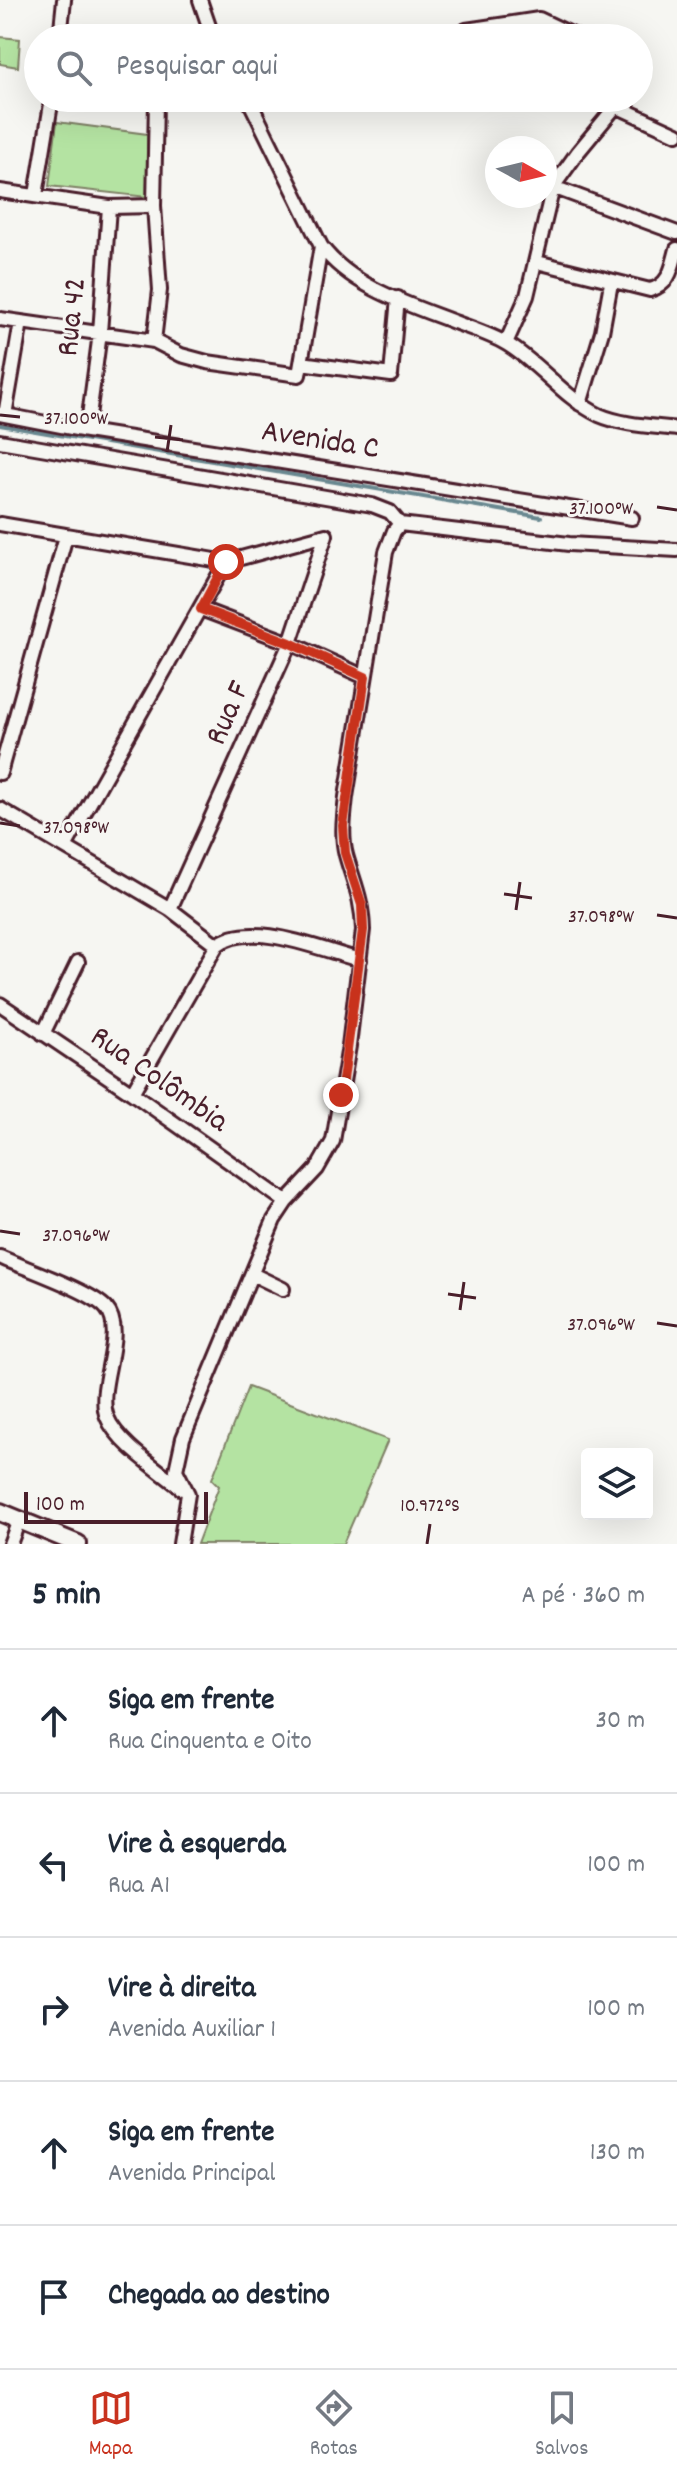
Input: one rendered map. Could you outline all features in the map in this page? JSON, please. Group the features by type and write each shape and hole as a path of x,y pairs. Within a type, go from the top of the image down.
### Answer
{"main road":[{"path":"0,1512 78,1544"}],"street":[{"path":"61,24 64,0"},
{"path":"200,0 208,24"},
{"path":"506,24 539,19 550,24"},
{"path":"36,195 50,112"},
{"path":"154,341 160,290 154,206 156,112"},
{"path":"255,112 321,246 333,263 348,275 506,343 580,404 601,416 677,429"},
{"path":"557,181 608,112"},
{"path":"636,112 677,132"},
{"path":"557,188 677,233"},
{"path":"0,191 109,207 154,206"},
{"name":"Rua 42","path":"87,431 100,333 109,207"},
{"path":"506,343 527,296 549,208"},
{"path":"300,369 321,246"},
{"path":"537,262 641,290 658,288 669,277 677,249"},
{"path":"580,404 602,332 611,283"},
{"path":"0,319 154,341 181,355 207,362 391,375 398,298"},
{"path":"2,414 21,322"},
{"name":"Avenida C","path":"2,414 87,431 632,518"},
{"path":"0,441 372,505 390,512 400,524 569,544 677,550"},
{"path":"0,524 226,562 65,847"},
{"path":"180,1544 188,1494 176,1470 183,1438 274,1220 286,1202 317,1169 333,1141 363,930 362,905 345,853 343,826 346,797 386,552 400,524"},
{"name":"Rua F","path":"170,909 290,643 326,535 226,562"},
{"path":"0,773 66,536"},
{"path":"201,609 290,643 365,677"},
{"path":"0,809 170,909 217,945"},
{"path":"132,1093 217,945 227,937 255,933 360,960"},
{"path":"43,1034 78,962"},
{"name":"Rua Colômbia","path":"0,1004 286,1202"},
{"path":"0,1257 91,1297 108,1310 113,1329 105,1413 117,1433 188,1494"},
{"path":"252,1274 283,1289"},
{"path":"10,1544 19,1520"}],"green space":[{"path":"0,37 20,39 18,67 0,64"},
{"path":"57,122 147,134 147,197 49,186"},
{"path":"248,1387 388,1440 343,1544 197,1544 219,1486 212,1479"}],"waterway":[{"path":"0,425 541,517"}],"route":[{"path":"226,562 201,609 290,643 365,677 343,826 345,853 362,905 363,930 341,1095"}]}
